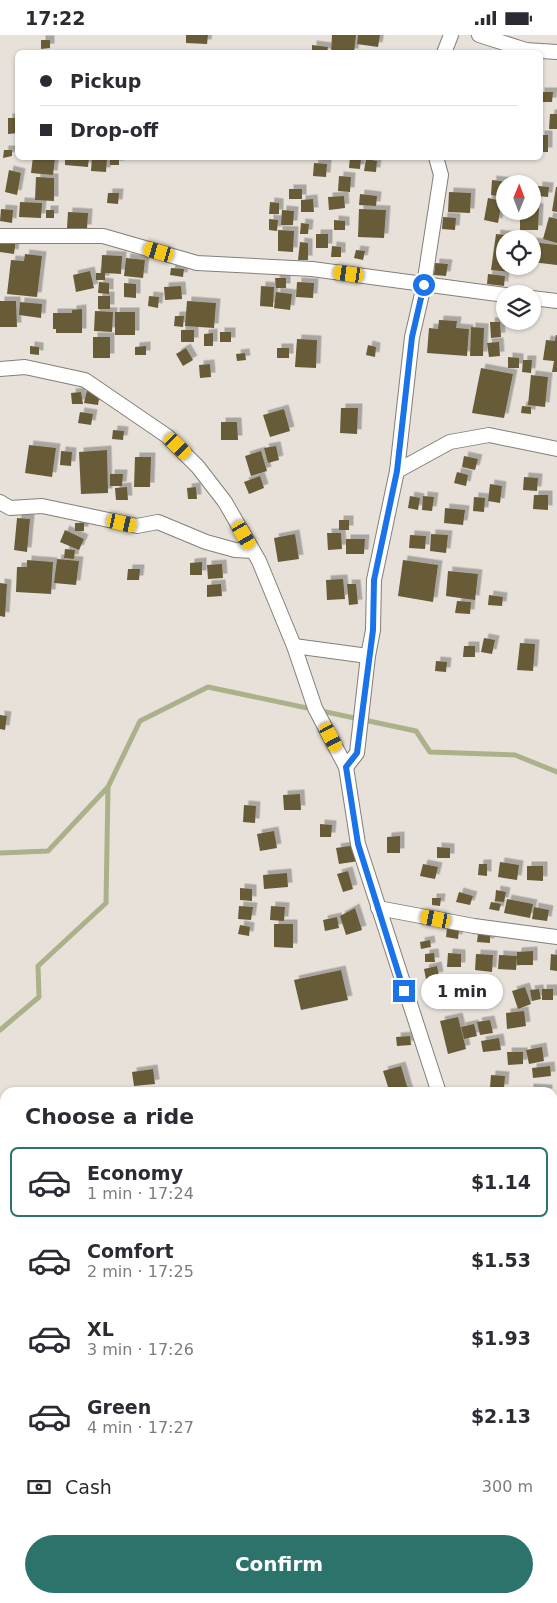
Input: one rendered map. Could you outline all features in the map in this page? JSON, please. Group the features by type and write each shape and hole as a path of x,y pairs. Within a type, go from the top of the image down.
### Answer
{"street":[{"path":"445,50 451,35"},
{"path":"479,35 526,50"},
{"path":"543,51 557,51"},
{"path":"346,767 357,753 368,656 373,630 374,580 397,471 412,337 424,285 441,175 437,160"},
{"path":"0,236 103,236 197,263 312,269 496,294"},
{"path":"541,299 557,301"},
{"path":"0,369 25,367 85,380 167,436 198,467 225,502 253,551 294,645 315,708 346,767 358,844 437,1087"},
{"path":"397,471 450,442 489,435 557,449"},
{"path":"0,502 10,508 42,507 137,526 158,522 206,542 235,550 253,551"},
{"path":"294,645 368,656"},
{"path":"378,908 474,926 557,937"}],"building":[{"path":"186,35 208,35 207,44 186,43"},
{"path":"332,35 356,35 354,50 331,50"},
{"path":"358,35 380,35 378,47 357,44"},
{"path":"41,40 50,40 50,48 41,49"},
{"path":"312,45 328,47 328,50 312,50"},
{"path":"543,92 553,92 552,102 543,102"},
{"path":"550,114 557,114 557,129 549,129"},
{"path":"8,118 15,118 15,133 8,134"},
{"path":"543,135 548,135 548,152 543,152"},
{"path":"4,150 12,150 12,156 3,158"},
{"path":"33,160 55,160 53,175 31,173"},
{"path":"65,160 89,160 88,167 65,165"},
{"path":"92,160 107,160 106,172 91,171"},
{"path":"110,160 119,160 119,165 110,165"},
{"path":"350,160 361,160 360,169 349,168"},
{"path":"366,160 377,161 376,172 364,171"},
{"path":"314,163 327,164 326,177 313,176"},
{"path":"9,170 21,173 17,195 5,192"},
{"path":"339,176 351,177 350,192 338,191"},
{"path":"36,177 54,178 54,201 35,200"},
{"path":"492,180 496,180 496,196 491,195"},
{"path":"541,186 549,187 548,197 541,196"},
{"path":"557,187 557,212 552,211"},
{"path":"289,189 302,189 302,199 289,199"},
{"path":"449,192 471,193 470,213 448,212"},
{"path":"108,193 119,193 118,204 107,203"},
{"path":"360,194 377,196 376,206 359,205"},
{"path":"344,196 345,208 329,210 328,197"},
{"path":"488,198 496,200 496,220 499,220 498,223 484,220"},
{"path":"313,199 314,212 301,212 301,200"},
{"path":"20,202 42,203 41,218 19,217"},
{"path":"270,202 279,203 279,214 269,214"},
{"path":"1,209 13,210 12,223 0,221"},
{"path":"359,209 386,210 384,238 358,237"},
{"path":"46,210 54,210 54,218 46,218"},
{"path":"282,210 294,211 293,225 281,225"},
{"path":"68,212 88,213 87,229 67,228"},
{"path":"443,217 456,218 455,230 442,229"},
{"path":"549,217 557,219 557,243 543,239"},
{"path":"269,219 278,220 277,231 269,230"},
{"path":"334,220 345,221 345,230 334,230"},
{"path":"520,220 538,220 538,230 520,230"},
{"path":"301,223 309,224 308,234 300,234"},
{"path":"278,230 294,231 293,252 278,251"},
{"path":"316,234 328,234 328,248 316,248"},
{"path":"496,234 496,271 491,270"},
{"path":"0,237 16,239 14,254 0,252"},
{"path":"300,242 308,243 308,260 298,260"},
{"path":"541,243 557,245 557,265 541,263"},
{"path":"332,246 341,247 341,257 331,257"},
{"path":"356,250 365,251 363,260 354,258"},
{"path":"25,254 42,256 37,297 7,294 11,260 24,261"},
{"path":"102,255 122,256 121,274 105,273 105,280 96,280 96,273 101,273"},
{"path":"126,258 145,260 143,278 124,276"},
{"path":"435,263 448,264 446,276 434,275"},
{"path":"171,268 184,269 183,277 170,275"},
{"path":"90,271 94,288 76,292 73,275"},
{"path":"488,274 505,276 504,285 487,284"},
{"path":"275,278 286,278 286,288 276,288"},
{"path":"99,282 109,283 109,294 98,293"},
{"path":"297,282 314,283 313,298 296,297"},
{"path":"124,283 136,284 136,298 124,297"},
{"path":"181,286 182,299 165,300 164,287"},
{"path":"261,286 274,287 273,307 260,306"},
{"path":"276,292 292,294 290,310 274,308"},
{"path":"98,296 110,296 110,309 98,309"},
{"path":"149,296 159,297 158,308 148,306"},
{"path":"0,301 16,301 17,327 0,327"},
{"path":"187,301 216,303 214,328 185,326"},
{"path":"20,302 42,304 41,318 19,315"},
{"path":"82,309 82,333 56,333 56,329 53,329 53,313 72,313 72,310"},
{"path":"95,311 113,312 112,332 94,331"},
{"path":"115,312 135,312 135,335 115,335"},
{"path":"175,316 184,316 183,327 174,326"},
{"path":"439,320 457,321 456,328 469,329 467,356 427,353 429,328 438,329"},
{"path":"490,322 496,322 496,330 501,330 501,337 491,338"},
{"path":"471,327 484,328 483,356 470,356"},
{"path":"181,330 194,330 194,342 181,342"},
{"path":"220,332 231,332 231,342 220,342"},
{"path":"213,333 213,346 204,346 204,334"},
{"path":"556,335 557,372 552,372 554,361 543,360 546,340 555,341"},
{"path":"93,337 110,337 110,358 93,358"},
{"path":"297,339 317,340 316,368 295,367"},
{"path":"499,342 500,356 489,357 487,343"},
{"path":"368,345 376,347 375,357 366,355"},
{"path":"30,346 39,347 39,355 30,354"},
{"path":"146,346 146,355 135,355 135,347"},
{"path":"186,348 193,360 183,366 176,354"},
{"path":"277,348 289,348 289,358 277,358"},
{"path":"245,353 246,360 237,361 236,354"},
{"path":"508,357 519,358 519,368 508,368"},
{"path":"523,360 532,360 531,373 522,372"},
{"path":"210,364 211,377 200,378 199,365"},
{"path":"481,368 513,374 504,418 472,413"},
{"path":"531,375 548,377 545,407 528,405"},
{"path":"87,390 100,392 98,405 84,403"},
{"path":"81,392 83,404 72,404 71,393"},
{"path":"522,406 531,407 531,414 521,413"},
{"path":"341,408 358,408 357,434 340,433"},
{"path":"284,409 290,431 270,437 263,415"},
{"path":"80,412 93,414 91,425 78,423"},
{"path":"221,422 237,422 238,440 221,440"},
{"path":"113,430 124,431 123,440 112,439"},
{"path":"29,445 56,448 52,477 25,473"},
{"path":"276,446 279,460 268,463 264,448"},
{"path":"107,450 108,493 81,494 79,452"},
{"path":"61,451 72,452 71,466 60,465"},
{"path":"261,451 267,471 251,476 245,456"},
{"path":"464,456 478,459 475,470 462,467"},
{"path":"135,457 151,457 150,487 134,487"},
{"path":"457,472 468,475 466,486 454,483"},
{"path":"110,474 123,474 122,486 110,486"},
{"path":"260,476 264,488 249,494 244,482"},
{"path":"524,477 538,478 537,491 523,490"},
{"path":"490,484 502,486 500,503 488,501"},
{"path":"127,487 128,500 116,500 115,488"},
{"path":"196,487 197,499 188,499 187,488"},
{"path":"534,495 548,495 548,510 533,509"},
{"path":"410,496 420,498 418,510 408,508"},
{"path":"423,496 434,497 432,511 422,510"},
{"path":"474,497 485,498 484,512 473,511"},
{"path":"445,508 465,510 463,525 444,523"},
{"path":"17,518 30,519 27,552 14,550"},
{"path":"339,520 349,520 349,530 339,530"},
{"path":"75,523 84,523 84,531 75,531"},
{"path":"65,530 84,539 79,550 60,542"},
{"path":"327,533 341,533 342,549 328,550"},
{"path":"295,534 299,559 278,562 274,538"},
{"path":"431,534 448,535 446,553 430,551"},
{"path":"410,535 426,536 425,549 409,548"},
{"path":"346,539 365,539 364,554 346,554"},
{"path":"65,549 75,550 74,559 64,558"},
{"path":"57,559 79,561 76,585 54,583"},
{"path":"27,560 53,562 51,594 16,592 17,567 27,567"},
{"path":"403,560 438,565 433,602 398,596"},
{"path":"202,562 202,575 190,575 190,563"},
{"path":"222,564 223,578 208,579 207,565"},
{"path":"128,569 140,569 139,580 127,580"},
{"path":"448,571 478,574 475,600 446,596"},
{"path":"343,579 345,599 327,600 326,580"},
{"path":"0,583 7,584 5,617 0,616"},
{"path":"221,584 222,596 207,597 207,585"},
{"path":"347,584 356,584 358,604 349,605"},
{"path":"489,595 503,597 502,606 488,605"},
{"path":"457,601 471,602 470,614 455,613"},
{"path":"484,638 495,640 492,654 481,652"},
{"path":"520,643 535,644 533,671 517,670"},
{"path":"464,646 475,646 475,657 463,657"},
{"path":"436,661 447,662 446,672 435,671"},
{"path":"0,715 7,716 5,730 0,729"},
{"path":"300,794 301,810 284,810 283,795"},
{"path":"244,805 256,806 255,823 243,822"},
{"path":"320,824 332,825 331,837 320,837"},
{"path":"274,831 277,848 260,851 257,834"},
{"path":"400,836 400,853 387,853 387,837"},
{"path":"357,845 359,861 339,864 336,848"},
{"path":"437,847 450,848 450,858 437,858"},
{"path":"500,862 519,865 517,880 498,877"},
{"path":"423,864 438,867 435,879 420,876"},
{"path":"479,864 487,864 487,876 478,875"},
{"path":"527,866 543,866 543,881 527,880"},
{"path":"348,871 353,889 343,892 337,874"},
{"path":"287,873 288,887 264,889 263,875"},
{"path":"240,888 252,889 252,901 240,900"},
{"path":"496,890 506,892 504,902 495,901"},
{"path":"459,892 473,896 470,905 456,902"},
{"path":"432,898 441,898 440,906 432,905"},
{"path":"507,899 533,904 530,918 504,913"},
{"path":"491,902 501,904 499,911 489,909"},
{"path":"239,906 253,907 251,920 238,919"},
{"path":"271,906 285,907 284,921 270,920"},
{"path":"534,907 549,910 547,921 532,919"},
{"path":"355,908 362,930 346,935 340,916"},
{"path":"337,917 339,928 325,931 323,920"},
{"path":"274,924 293,924 293,948 274,947"},
{"path":"240,925 250,927 249,936 238,934"},
{"path":"447,928 459,930 458,939 446,937"},
{"path":"478,934 490,934 490,943 477,942"},
{"path":"430,940 431,947 421,949 420,942"},
{"path":"533,951 533,965 517,965 517,952"},
{"path":"434,953 435,962 425,962 425,954"},
{"path":"448,953 461,954 461,967 447,967"},
{"path":"476,954 493,955 492,972 475,970"},
{"path":"551,954 557,955 557,971 550,970"},
{"path":"499,955 517,956 516,970 498,969"},
{"path":"437,966 439,976 426,979 424,969"},
{"path":"341,970 348,1000 301,1010 294,980"},
{"path":"525,987 531,1004 518,1009 512,991"},
{"path":"539,989 541,999 532,1001 530,990"},
{"path":"542,989 553,989 553,1000 542,1000"},
{"path":"524,1011 526,1026 507,1029 506,1013"},
{"path":"458,1017 466,1049 448,1054 440,1021"},
{"path":"490,1020 493,1033 480,1035 477,1022"},
{"path":"474,1024 477,1036 464,1039 461,1027"},
{"path":"410,1036 411,1045 397,1046 396,1037"},
{"path":"499,1038 501,1050 483,1052 481,1041"},
{"path":"542,1047 544,1061 529,1064 526,1050"},
{"path":"507,1052 523,1052 523,1064 508,1065"},
{"path":"401,1066 407,1087 388,1087 383,1071"},
{"path":"550,1066 551,1076 533,1078 532,1068"},
{"path":"153,1069 155,1084 134,1086 132,1072"},
{"path":"491,1075 505,1076 504,1087 490,1087"}],"waterway":[{"path":"0,853 48,851 108,787 140,721 208,687 416,731 430,752 515,755 557,772"},
{"path":"0,1030 39,997 38,966 106,903 108,788"}],"route":[{"path":"404,991 358,844 346,767 357,753 368,656 373,630 374,580 397,471 412,337 424,285"}]}
